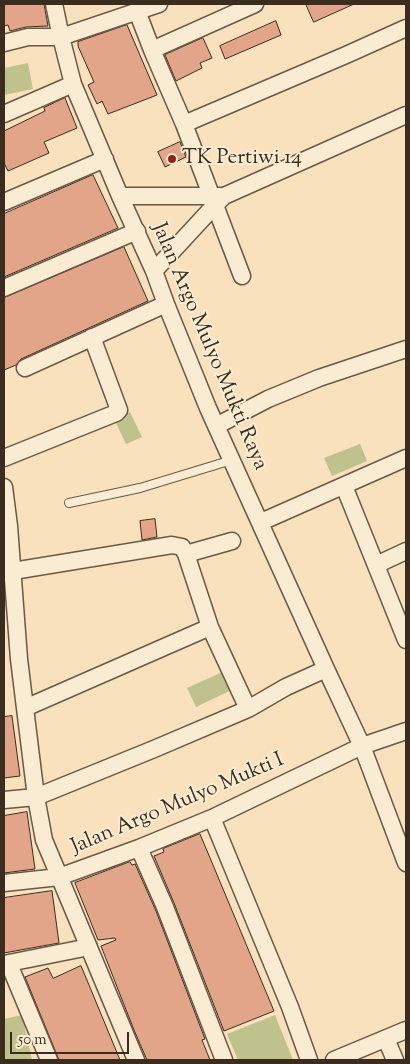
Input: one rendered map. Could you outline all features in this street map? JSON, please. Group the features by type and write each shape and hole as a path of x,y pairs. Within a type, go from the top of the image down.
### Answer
{"street":[{"name":"Jalan Argo Mulyo Mukti Raya","path":"54,4 73,84 154,271 216,426 362,746 406,863"},
{"path":"4,43 28,37 61,37 159,4"},
{"path":"152,50 255,4"},
{"path":"137,11 217,199 242,276"},
{"path":"184,124 406,28"},
{"path":"4,114 73,84"},
{"path":"154,271 217,199 406,115"},
{"path":"4,202 105,159"},
{"path":"120,196 217,199"},
{"path":"4,288 137,231"},
{"path":"25,368 166,304"},
{"path":"4,458 116,413 119,410 92,337"},
{"path":"216,426 268,399 319,378 406,349"},
{"path":"261,522 406,458"},
{"path":"344,486 406,636"},
{"path":"4,487 9,562 25,708 36,797 44,840 136,1060"},
{"path":"186,554 232,541"},
{"path":"9,562 172,545 182,547 210,627 248,709"},
{"path":"376,565 406,551"},
{"path":"25,708 210,627"},
{"path":"4,800 36,797 248,709 286,687 326,670"},
{"name":"Jalan Argo Mulyo Mukti I","path":"4,883 59,877 139,848 212,818 362,746 406,731"},
{"path":"212,818 310,1060"},
{"path":"139,848 165,907 224,1060"},
{"path":"48,1060 6,964 89,947"},
{"path":"334,1060 406,1030"},
{"path":"386,1039 395,1060"}],"lane":[{"path":"69,503 140,488 232,460"}],"green space":[{"path":"28,63 33,89 4,95 4,68"},
{"path":"130,412 142,437 126,444 114,419"},
{"path":"360,444 367,461 332,476 324,458"},
{"path":"229,669 238,687 196,707 187,688"},
{"path":"22,1015 32,1060 4,1060 4,1019"},
{"path":"275,1015 293,1060 238,1060 227,1034"}],"building":[{"path":"4,4 44,4 48,26 26,27 10,31 8,25 4,26"},
{"path":"306,4 354,4 314,22"},
{"path":"276,21 281,35 225,59 220,46"},
{"path":"127,25 157,95 108,114 102,101 97,104 88,85 94,82 78,42"},
{"path":"203,38 212,58 200,63 202,68 176,81 165,55"},
{"path":"65,98 77,128 44,142 49,153 8,171 4,163 4,131 45,111 44,108"},
{"name":"TK Pertiwi 14","path":"180,142 186,157 165,167 158,152"},
{"path":"93,175 118,228 4,277 4,214"},
{"path":"124,247 148,301 21,359 16,365 4,370 4,298"},
{"path":"155,519 157,537 142,540 140,521"},
{"path":"12,716 20,776 4,778 4,717"},
{"path":"27,812 35,869 4,873 4,816"},
{"path":"200,834 274,1011 224,1031 154,856 164,852 163,849"},
{"path":"130,862 132,865 135,864 156,911 205,1039 202,1040 210,1060 147,1060 134,1030 101,946 116,940 115,938 98,940 75,883"},
{"path":"52,891 59,943 4,953 4,898"},
{"path":"81,966 120,1060 59,1060 25,977 48,968 53,978"}],"place":[{"name":"TK Pertiwi 14","path":"172,159"}]}
